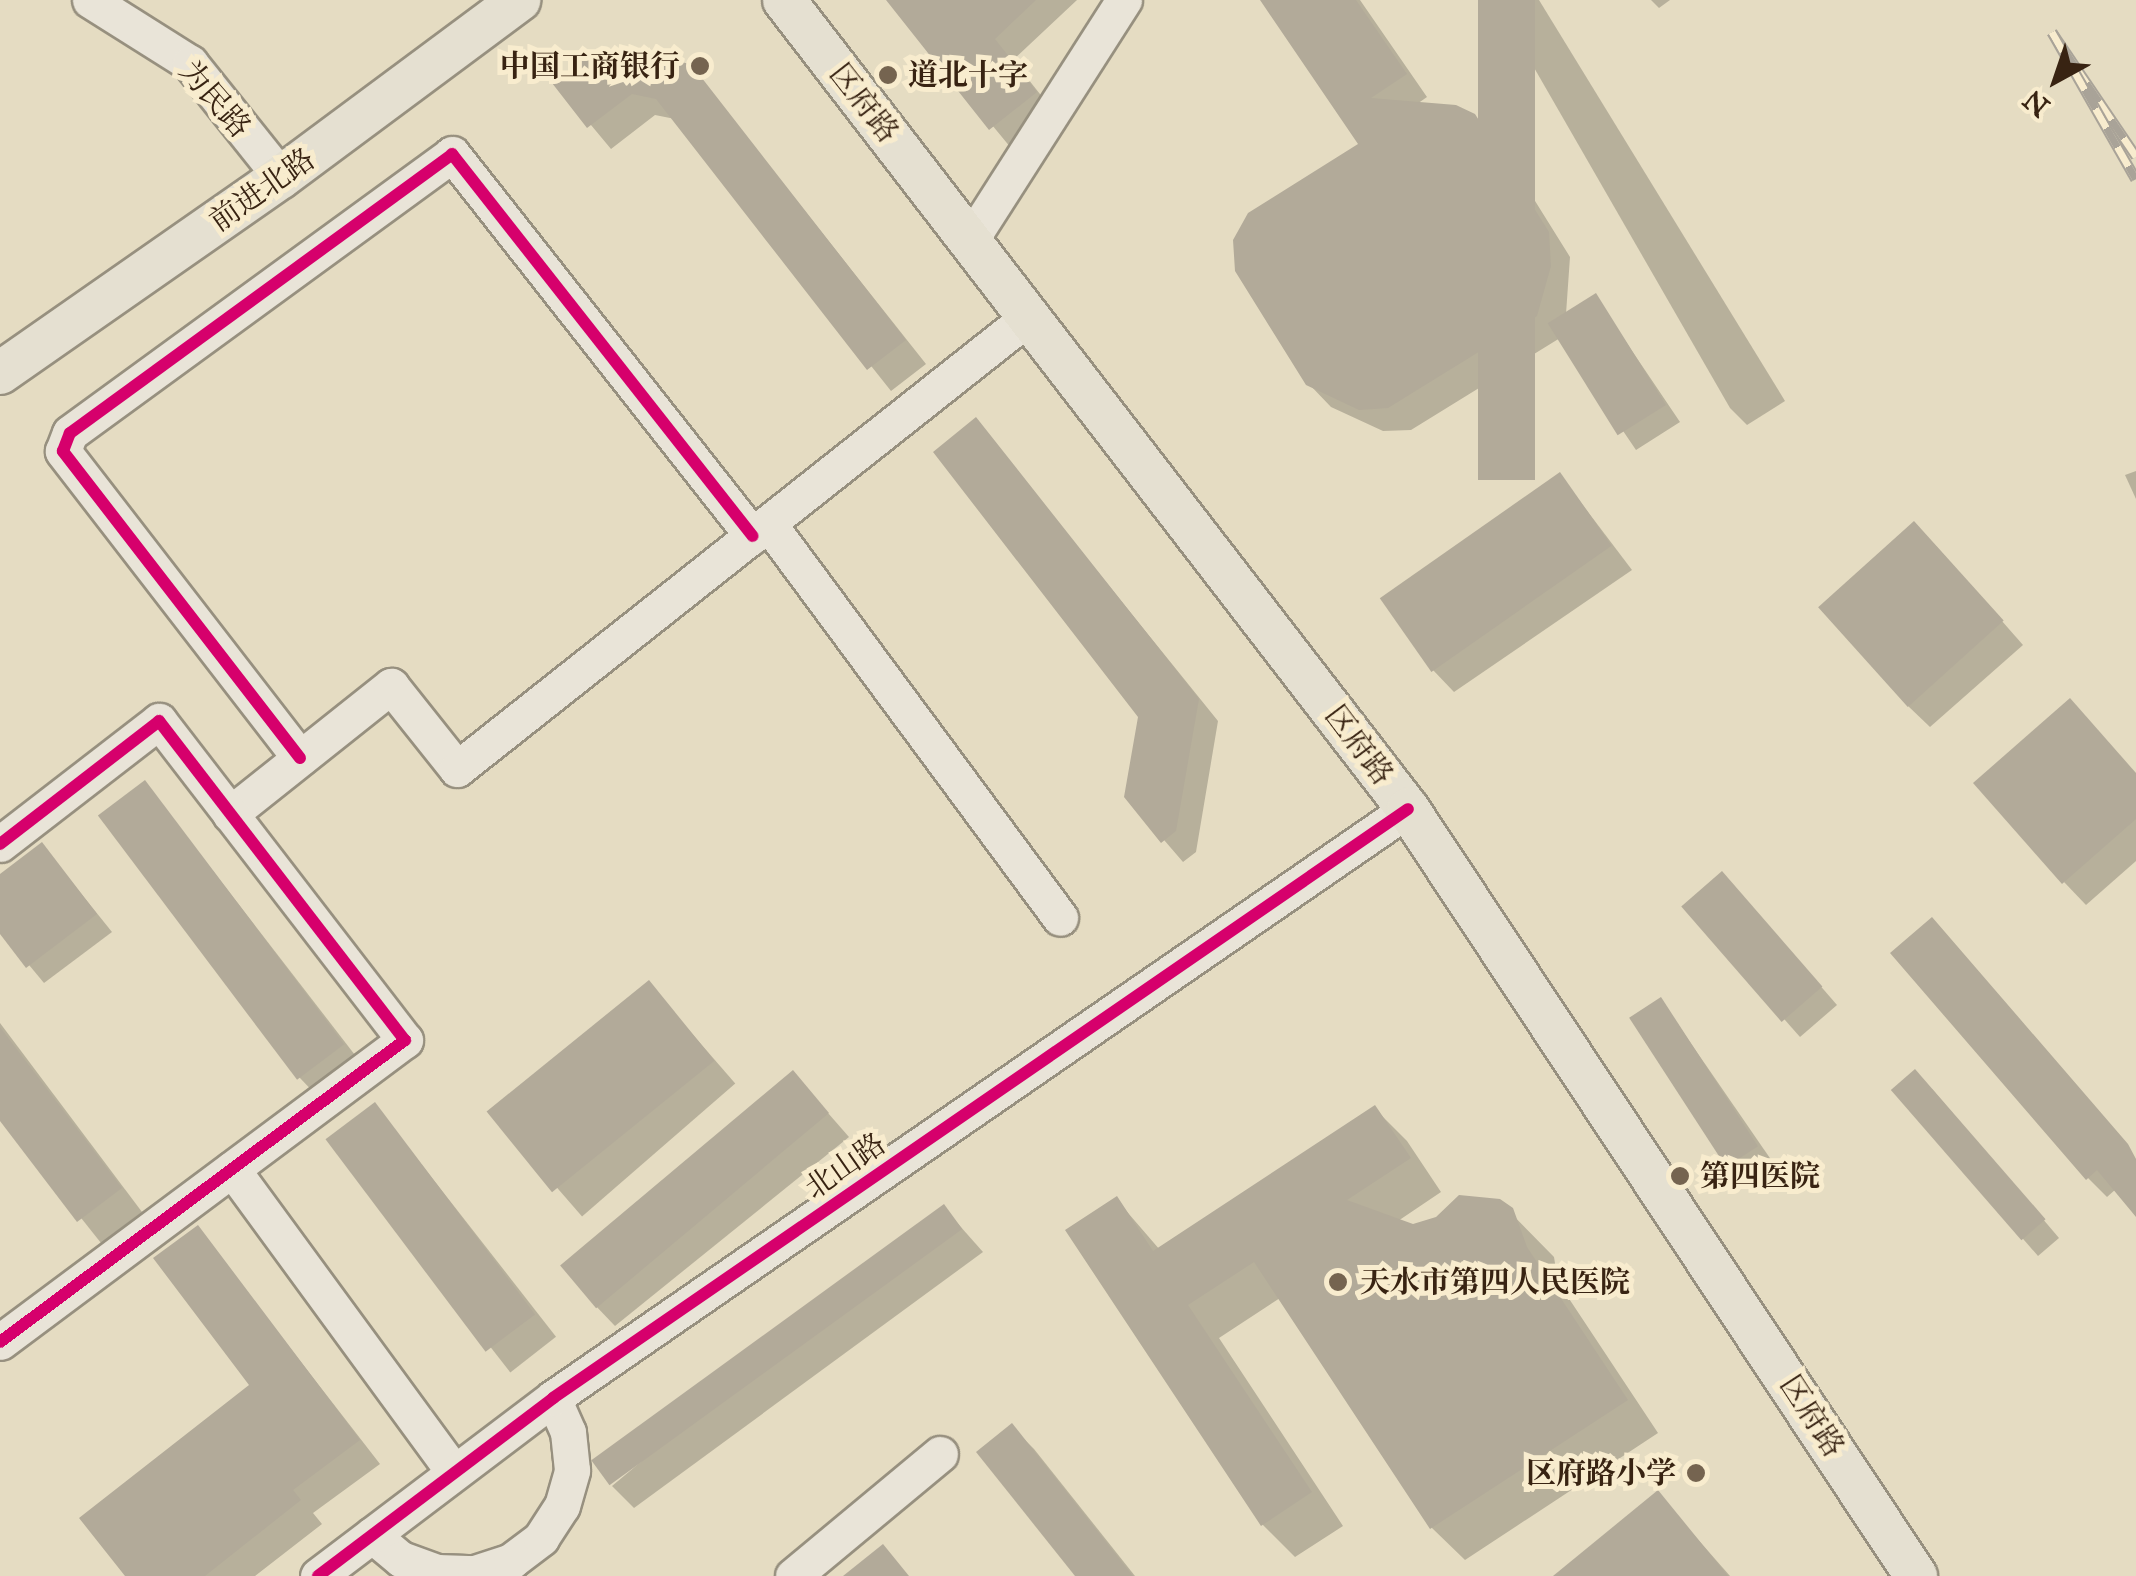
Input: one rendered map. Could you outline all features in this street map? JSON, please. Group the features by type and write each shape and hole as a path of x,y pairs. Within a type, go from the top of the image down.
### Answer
{"main road":[{"name":"前进北路","path":"0,373 281,177 519,0"},
{"name":"区府路","path":"784,0 1031,315 1408,809 1916,1576"}],"street":[{"name":"为民路","path":"90,0 190,64 281,177"},
{"path":"971,238 1124,0"},
{"path":"300,758 64,451 70,433 452,154 760,530 1060,918"},
{"path":"230,814 391,686 458,769 1031,315"},
{"path":"0,844 159,722 406,1040 0,1342"},
{"name":"北山路","path":"318,1576 553,1398 1408,809"},
{"path":"232,1169 454,1472"},
{"path":"372,1535 401,1559 437,1572 475,1573 530,1564 562,1506 572,1470 568,1432 553,1398"},
{"path":"793,1576 940,1454"}],"building":[{"path":"886,0 1036,0 995,39 1037,92 989,130"},
{"path":"1260,0 1356,0 1407,74 1371,98 1456,105 1475,114 1549,232 1551,266 1537,316 1388,408 1359,410 1306,385 1235,271 1233,240 1248,213 1358,144"},
{"path":"1478,0 1535,0 1535,480 1478,480"},
{"path":"600,47 691,64 906,340 867,370 656,99 632,94 587,128 552,83"},
{"path":"1596,293 1666,405 1618,435 1548,323"},
{"path":"976,417 1199,699 1176,831 1161,843 1124,797 1138,717 933,452"},
{"path":"1560,472 1612,546 1431,672 1380,598"},
{"path":"1914,521 2004,621 1908,707 1818,607"},
{"path":"2070,698 2136,773 2136,819 2062,884 1973,783"},
{"path":"145,780 344,1044 297,1080 98,816"},
{"path":"42,842 97,914 26,968 0,934 0,874"},
{"path":"1722,871 1822,986 1782,1022 1681,906"},
{"path":"1932,917 2128,1144 2136,1159 2136,1217 2097,1170 2086,1180 1890,953"},
{"path":"649,980 714,1061 552,1192 487,1112"},
{"path":"1661,997 1758,1146 1726,1167 1629,1018"},
{"path":"0,1027 122,1188 77,1222 0,1121"},
{"path":"1915,1069 2046,1219 2021,1240 1891,1090"},
{"path":"793,1070 829,1113 596,1308 560,1265"},
{"path":"375,1102 535,1314 486,1352 325,1139"},
{"path":"1375,1105 1411,1158 1347,1200 1413,1224 1436,1217 1459,1195 1500,1199 1513,1208 1527,1247 1628,1400 1430,1529 1254,1262 1188,1305 1312,1492 1261,1526 1065,1230 1117,1196 1153,1251"},
{"path":"944,1204 962,1229 609,1485 591,1460"},
{"path":"198,1225 360,1440 293,1490 301,1500 205,1576 125,1576 79,1518 249,1385 153,1258"},
{"path":"1012,1423 1133,1576 1075,1576 976,1452"},
{"path":"1658,1490 1728,1576 1553,1576"},
{"path":"883,1544 909,1576 843,1576"}],"railway":[{"path":"2136,156 2052,32 2136,179"}],"cycle path":[{"path":"300,758 63,451 70,433 452,154 753,536"},
{"path":"0,844 159,721 405,1040 0,1342"},
{"path":"318,1576 553,1398 1408,809"}],"place":[{"name":"中国工商银行","path":"700,66"},
{"name":"道北十字","path":"888,75"},
{"name":"第四医院","path":"1680,1176"},
{"name":"天水市第四人民医院","path":"1338,1282"},
{"name":"区府路小学","path":"1696,1473"}]}
